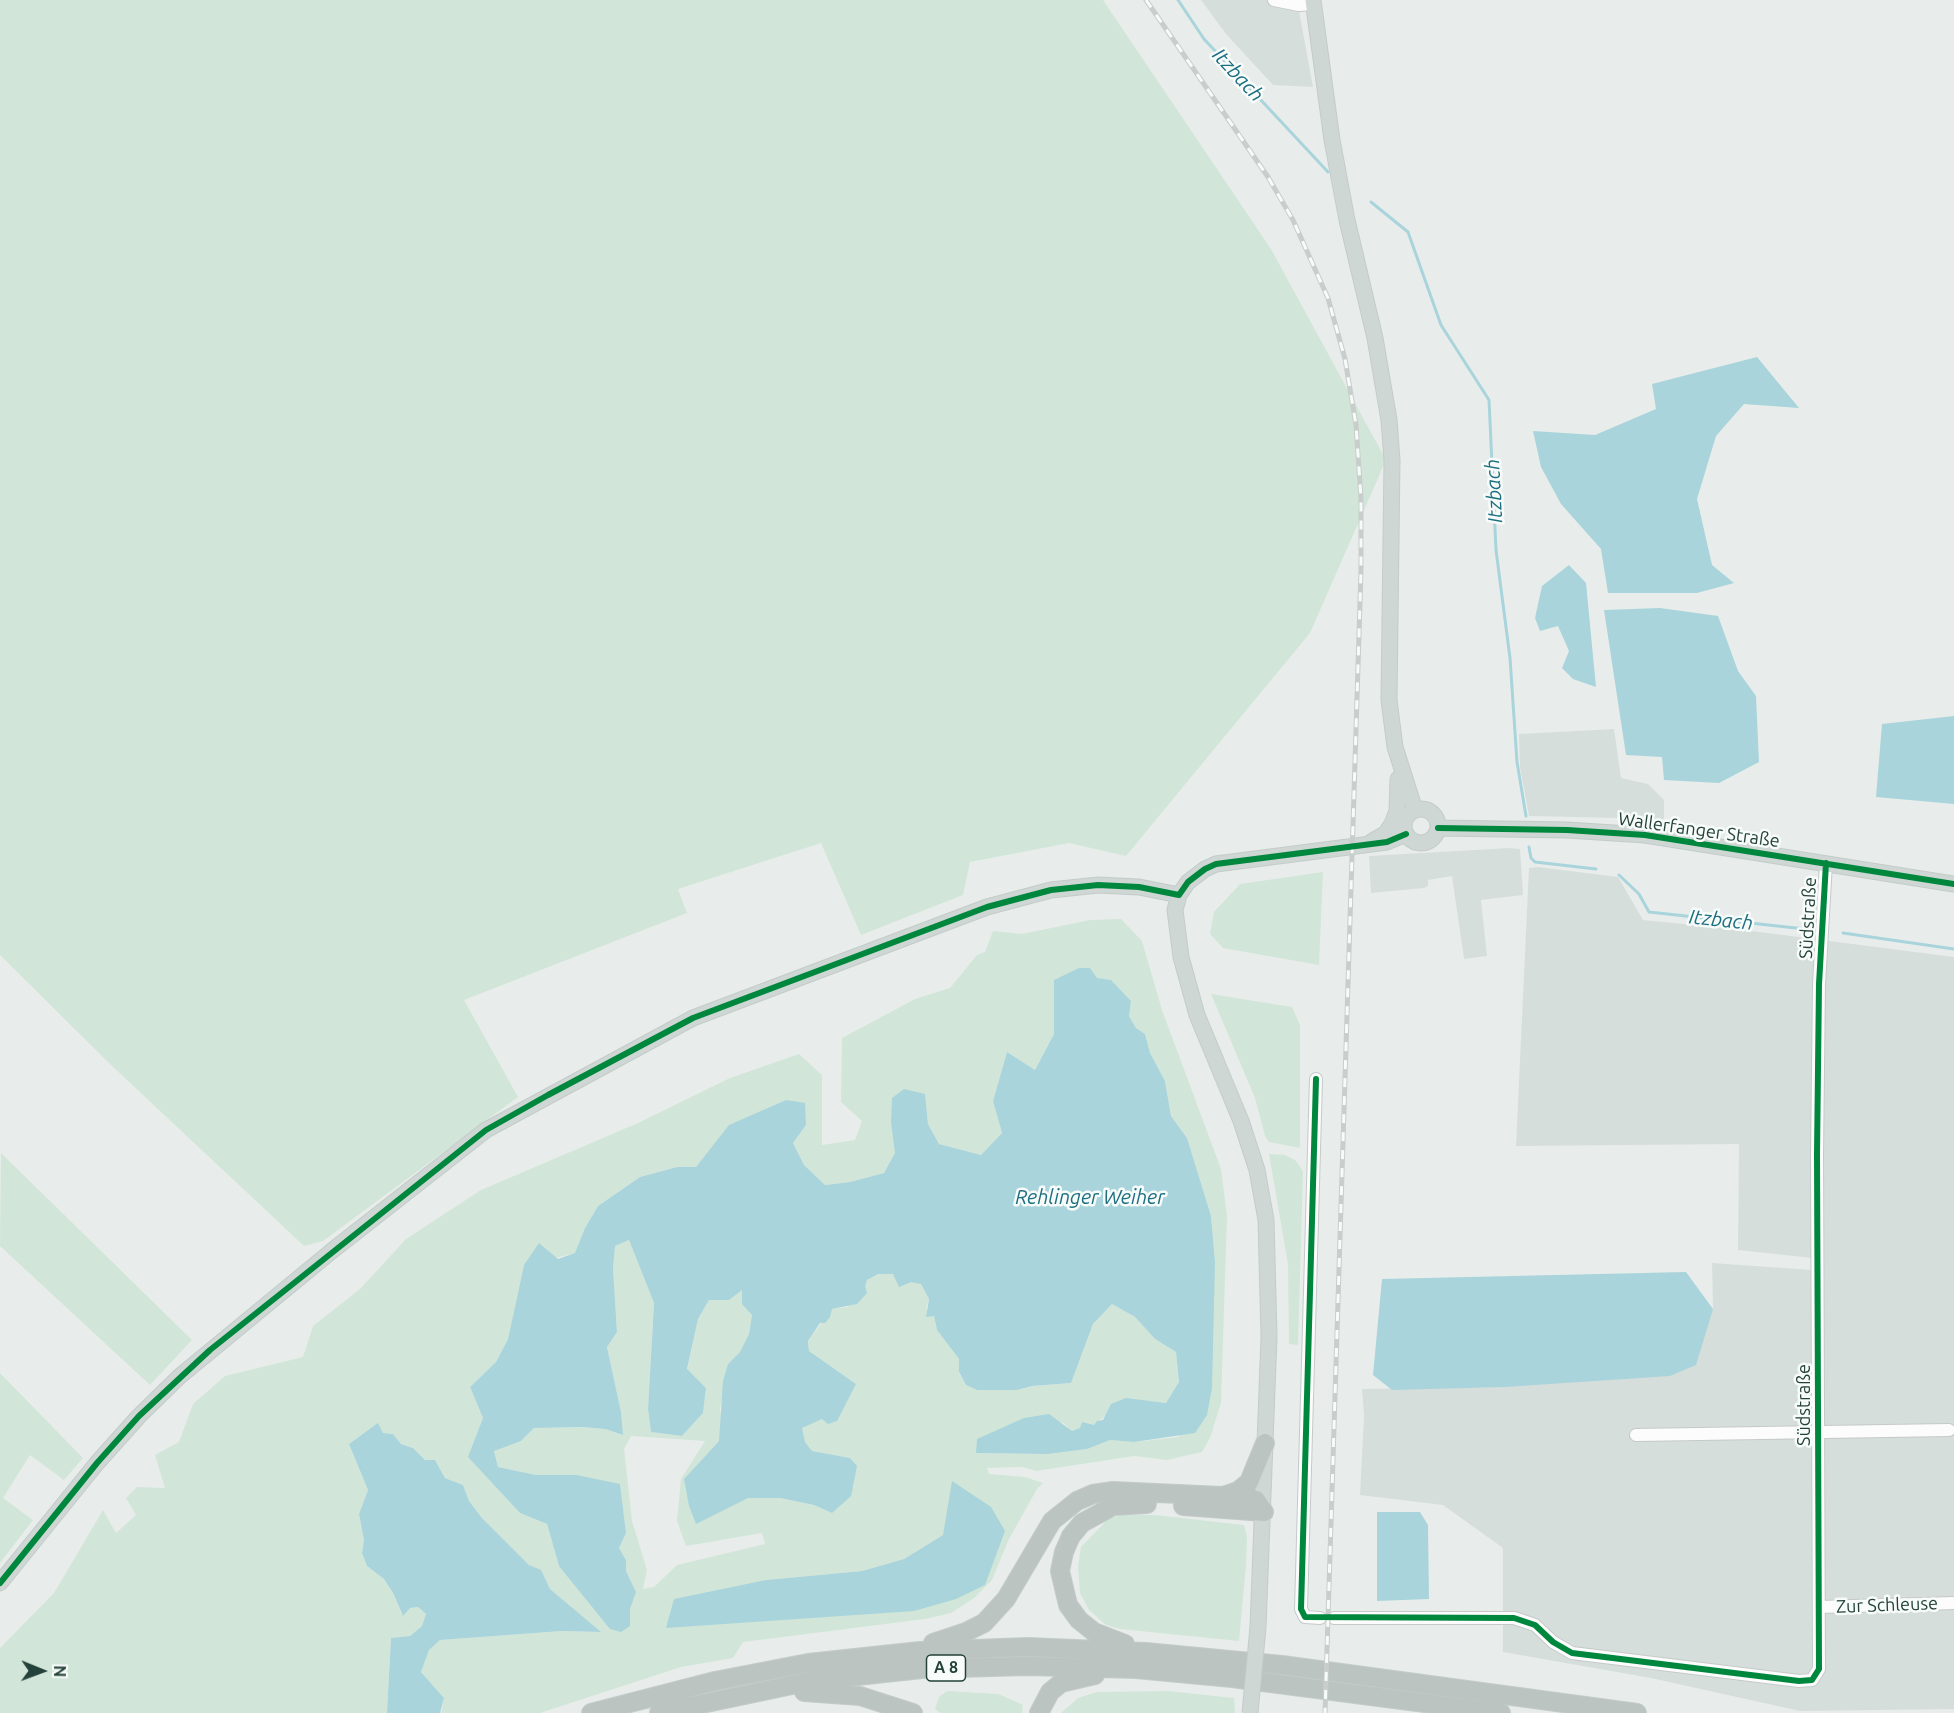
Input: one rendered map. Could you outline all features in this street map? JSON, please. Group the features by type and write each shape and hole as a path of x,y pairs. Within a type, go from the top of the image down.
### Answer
{"highway":[{"path":"1221,1496 1238,1491 1249,1482 1265,1443"},
{"path":"872,1655 950,1639 984,1623 1006,1599 1052,1521 1077,1501 1113,1491 1221,1496 1256,1500 1264,1512"},
{"path":"1146,1652 1094,1632 1068,1605 1060,1571 1064,1552 1082,1522 1113,1506 1130,1503 1264,1512"},
{"name":"A 8","path":"591,1713 655,1695 754,1672 872,1655 1028,1647 1146,1652 1282,1665 1637,1713"},
{"name":"A 8","path":"659,1713 811,1681 922,1669 1028,1665 1136,1669 1280,1683 1501,1713"},
{"path":"1039,1713 1050,1692 1061,1683 1080,1677 1136,1669"},
{"path":"758,1691 849,1694 887,1702 913,1713"}],"main road":[{"path":"1313,2 1332,140 1347,220 1375,338 1389,420 1392,481 1388,663 1389,700 1397,754 1399,795 1392,824 1378,839 1362,844"},
{"path":"1397,754 1415,810"},
{"path":"1421,809 1432,813 1438,828 1437,834 1427,842 1415,842 1406,834 1404,823 1415,810 1421,809"},
{"name":"Wallerfanger Straße","path":"1438,828 1611,832 1954,884"},
{"path":"1250,1713 1258,1627 1264,1512 1269,1337 1266,1220 1257,1170 1241,1121 1197,1014 1181,957 1175,910 1179,895 1188,882 1204,869 1222,863 1387,842 1406,834"},
{"path":"0,1583 97,1463 139,1416 180,1376 324,1257 486,1130 693,1018 987,907 1051,890 1098,885 1138,887 1179,895"}],"street":[{"path":"1274,0 1299,5 1313,2"},
{"name":"Südstraße","path":"1334,1618 1514,1618 1535,1625 1553,1642 1572,1653 1799,1681 1812,1680 1820,1669 1818,1133 1820,984 1826,863"},
{"path":"1316,1078 1301,1609 1305,1617 1320,1618"},
{"name":"Südstraße","path":"1636,1435 1949,1430"},
{"name":"Zur Schleuse","path":"1820,1607 1954,1603"}],"shaded area":[{"path":"1201,0 1297,0 1313,87 1273,85 1226,34"},
{"path":"1614,729 1621,778 1648,784 1664,800 1664,819 1529,816 1520,767 1519,734"},
{"path":"1520,849 1523,895 1481,900 1487,956 1464,959 1452,876 1428,880 1428,886 1424,888 1371,893 1369,856"},
{"path":"1538,867 1618,877 1643,920 1744,930 1954,957 1954,1709 1800,1711 1651,1678 1503,1652 1503,1548 1443,1505 1360,1495 1364,1416 1362,1389 1505,1387 1713,1309 1712,1263 1812,1270 1812,1258 1738,1250 1739,1144 1516,1146 1529,868"}],"green space":[{"path":"0,0 1103,0 1271,249 1386,460 1310,633 1126,856 1069,843 970,862 963,895 861,935 821,843 678,889 687,913 464,1000 518,1097 323,1241 304,1246 111,1065 0,955"},
{"path":"1323,872 1319,965 1223,948 1210,934 1214,912 1240,884"},
{"path":"1121,919 1142,941 1162,1010 1221,1169 1227,1216 1221,1403 1210,1438 1202,1452 1167,1460 1134,1456 1036,1471 1023,1467 987,1468 989,1474 1025,1477 1043,1483 1037,1489 1009,1539 992,1580 974,1598 951,1613 925,1619 743,1642 733,1658 681,1667 540,1713 441,1713 444,1698 421,1672 429,1650 440,1640 562,1631 600,1632 550,1589 541,1571 529,1565 482,1518 469,1501 463,1485 445,1478 435,1460 425,1460 413,1448 401,1444 393,1434 383,1433 378,1424 349,1444 368,1490 359,1514 364,1540 362,1553 367,1566 384,1579 402,1615 410,1608 418,1607 426,1614 422,1626 410,1636 391,1638 387,1713 0,1713 0,1648 54,1593 103,1510 116,1533 136,1515 126,1498 137,1487 165,1488 155,1455 179,1442 193,1404 225,1376 303,1357 313,1326 360,1289 406,1239 481,1190 638,1123 730,1078 799,1054 822,1075 822,1145 855,1140 862,1121 841,1102 842,1038 915,999 950,988 977,955 985,952 993,931 1022,934 1090,920","holes":["1064,976 1111,980 1131,1001 1129,1016 1136,1028 1145,1034 1150,1053 1165,1081 1171,1116 1187,1138 1211,1216 1215,1262 1212,1297 1179,1437 1134,1442 1110,1440 1086,1449 1048,1454 976,1453 1054,1421 1063,1423 1072,1431 1094,1425 1126,1399 1166,1403 1179,1383 1176,1352 1155,1339 1135,1317 1112,1304 1093,1324 1071,1383 1032,1386 1017,1390 977,1390 966,1385 959,1373 959,1359 937,1330 934,1316 926,1309 929,1299 921,1284 893,1274 878,1274 867,1280 848,1307 832,1309 808,1341 809,1351 856,1384 825,1422 823,1419 801,1428 805,1442 812,1451 850,1458 832,1513 814,1505 780,1498 748,1498 733,1504 684,1479 719,1441 722,1427 720,1409 728,1364 740,1352 749,1334 752,1315 742,1289 729,1300 709,1300 698,1319 687,1370 706,1388 703,1413 682,1436 651,1432 648,1409 654,1303 629,1240 615,1246 613,1269 617,1332 607,1347 621,1412 622,1435 605,1429 582,1427 534,1428 521,1441 494,1450 498,1467 536,1475 577,1475 620,1485 626,1533 619,1548 626,1560 626,1571 636,1592 630,1609 630,1626 559,1566 547,1524 520,1513 469,1457 483,1418 470,1387 496,1362 508,1339 524,1265 576,1253 585,1228 598,1206 640,1177 677,1167 696,1167 713,1146 761,1112 786,1100 806,1125 793,1143 804,1165 825,1185 850,1182 884,1173 896,1153 891,1123 925,1094 928,1124 939,1144 981,1155 1002,1133 993,1101 1007,1052 1035,1070 1054,1034 1054,980","631,1436 705,1441 681,1479 677,1521 686,1546 762,1533 765,1544 677,1565 654,1587 643,1589 647,1570 632,1521 624,1449","943,1535 914,1611 766,1580 862,1571 904,1559"]},
{"path":"1211,994 1292,1007 1300,1025 1300,1148 1269,1142 1265,1136 1255,1098"},
{"path":"1,1153 192,1340 150,1385 0,1246"},
{"path":"1269,1154 1285,1155 1295,1160 1303,1171 1298,1345 1289,1344 1288,1264"},
{"path":"0,1373 83,1458 64,1480 30,1455 3,1498 33,1520 0,1563"},
{"path":"1121,1515 1155,1515 1244,1525 1247,1537 1246,1565 1239,1641 1120,1629 1106,1625 1089,1610 1080,1593 1078,1567 1081,1547 1108,1519"},
{"path":"947,1691 998,1694 1023,1705 1022,1713 940,1713 935,1709 939,1697"},
{"path":"1168,1691 1234,1698 1235,1713 1061,1713 1078,1698 1097,1692"}],"water":[{"path":"1757,357 1799,408 1744,404 1716,436 1697,499 1712,565 1734,583 1697,593 1608,593 1601,549 1561,504 1541,467 1533,431 1595,435 1656,409 1652,384"},
{"path":"1569,565 1586,583 1596,687 1573,679 1562,668 1569,651 1558,626 1540,631 1535,618 1542,586"},
{"path":"1660,608 1718,616 1738,671 1756,696 1759,762 1719,783 1664,780 1662,757 1626,755 1604,610"},
{"path":"1954,716 1954,804 1876,797 1882,724"},
{"name":"Rehlinger Weiher","path":"1079,968 1090,968 1097,978 1111,980 1131,1001 1129,1016 1136,1028 1145,1034 1150,1053 1165,1081 1171,1116 1187,1138 1211,1216 1215,1262 1212,1388 1207,1415 1195,1433 1134,1442 1110,1440 1087,1449 1048,1454 976,1453 977,1439 1024,1418 1049,1414 1072,1431 1080,1428 1082,1422 1094,1425 1097,1421 1103,1420 1111,1404 1126,1398 1166,1403 1179,1382 1176,1352 1155,1339 1135,1317 1112,1304 1093,1324 1071,1383 1032,1386 1017,1390 977,1390 966,1385 959,1372 959,1359 937,1330 934,1316 926,1317 929,1299 921,1284 911,1282 899,1287 893,1274 878,1274 867,1280 865,1286 867,1293 857,1304 832,1309 830,1317 825,1323 820,1323 808,1341 809,1351 856,1384 837,1421 828,1424 822,1419 802,1428 805,1442 812,1451 850,1458 857,1466 851,1496 832,1513 814,1505 780,1498 748,1498 696,1524 689,1506 684,1479 719,1441 723,1381 728,1364 740,1352 749,1334 752,1315 742,1304 742,1290 729,1300 709,1300 698,1319 687,1369 706,1388 703,1413 682,1436 651,1432 648,1409 654,1303 629,1240 615,1246 613,1269 617,1332 607,1347 621,1412 623,1435 605,1429 582,1427 534,1428 521,1441 494,1451 498,1467 536,1475 577,1475 620,1484 626,1533 619,1548 626,1560 626,1571 636,1592 630,1609 630,1626 621,1632 610,1629 559,1566 547,1524 520,1513 468,1457 483,1418 470,1387 496,1362 508,1339 524,1265 539,1243 558,1259 575,1253 585,1228 598,1206 640,1177 677,1167 696,1167 729,1125 786,1100 805,1103 806,1125 793,1143 804,1165 825,1185 850,1182 884,1173 895,1153 891,1123 892,1098 904,1089 925,1094 928,1124 939,1144 981,1155 1002,1133 993,1101 1007,1052 1035,1070 1054,1034 1054,980"},
{"path":"1686,1272 1713,1309 1696,1365 1670,1376 1505,1387 1392,1390 1373,1375 1382,1279"},
{"path":"378,1423 383,1433 393,1434 401,1444 413,1448 425,1460 435,1460 445,1478 463,1485 469,1501 482,1518 529,1565 541,1570 550,1589 601,1632 562,1631 440,1640 429,1650 421,1672 444,1698 440,1713 387,1713 391,1638 410,1636 422,1626 426,1614 418,1607 410,1608 403,1616 384,1579 367,1566 362,1553 364,1540 359,1514 368,1490 349,1444"},
{"path":"952,1481 991,1507 1005,1531 985,1585 956,1599 914,1611 666,1628 674,1599 766,1580 862,1571 904,1559 943,1535"},
{"path":"1377,1512 1420,1512 1428,1525 1429,1599 1377,1601"}],"waterway":[{"name":"Itzbach","path":"1178,0 1204,39 1328,172"},
{"name":"Itzbach","path":"1371,202 1408,232 1441,325 1489,400 1496,550 1510,658 1517,762 1526,816"},
{"name":"Itzbach","path":"1529,847 1531,858 1535,862 1596,869"},
{"name":"Itzbach","path":"1619,875 1639,894 1649,912 1805,929"},
{"name":"Itzbach","path":"1843,933 1954,949"}],"railway":[{"path":"1146,0 1268,177 1293,220 1328,298 1345,359 1356,425 1361,498 1361,571 1325,1713"}],"cycle path":[{"path":"1438,828 1567,830 1645,835 1954,884"},
{"path":"0,1583 97,1463 139,1416 210,1350 486,1130 548,1095 693,1018 987,907 1051,890 1098,885 1139,887 1179,895 1188,882 1216,864 1387,842 1406,834"},
{"path":"1316,1079 1301,1609 1305,1617 1514,1618 1535,1625 1553,1642 1572,1653 1799,1681 1812,1680 1819,1669 1817,1154 1819,984 1826,863"}]}
